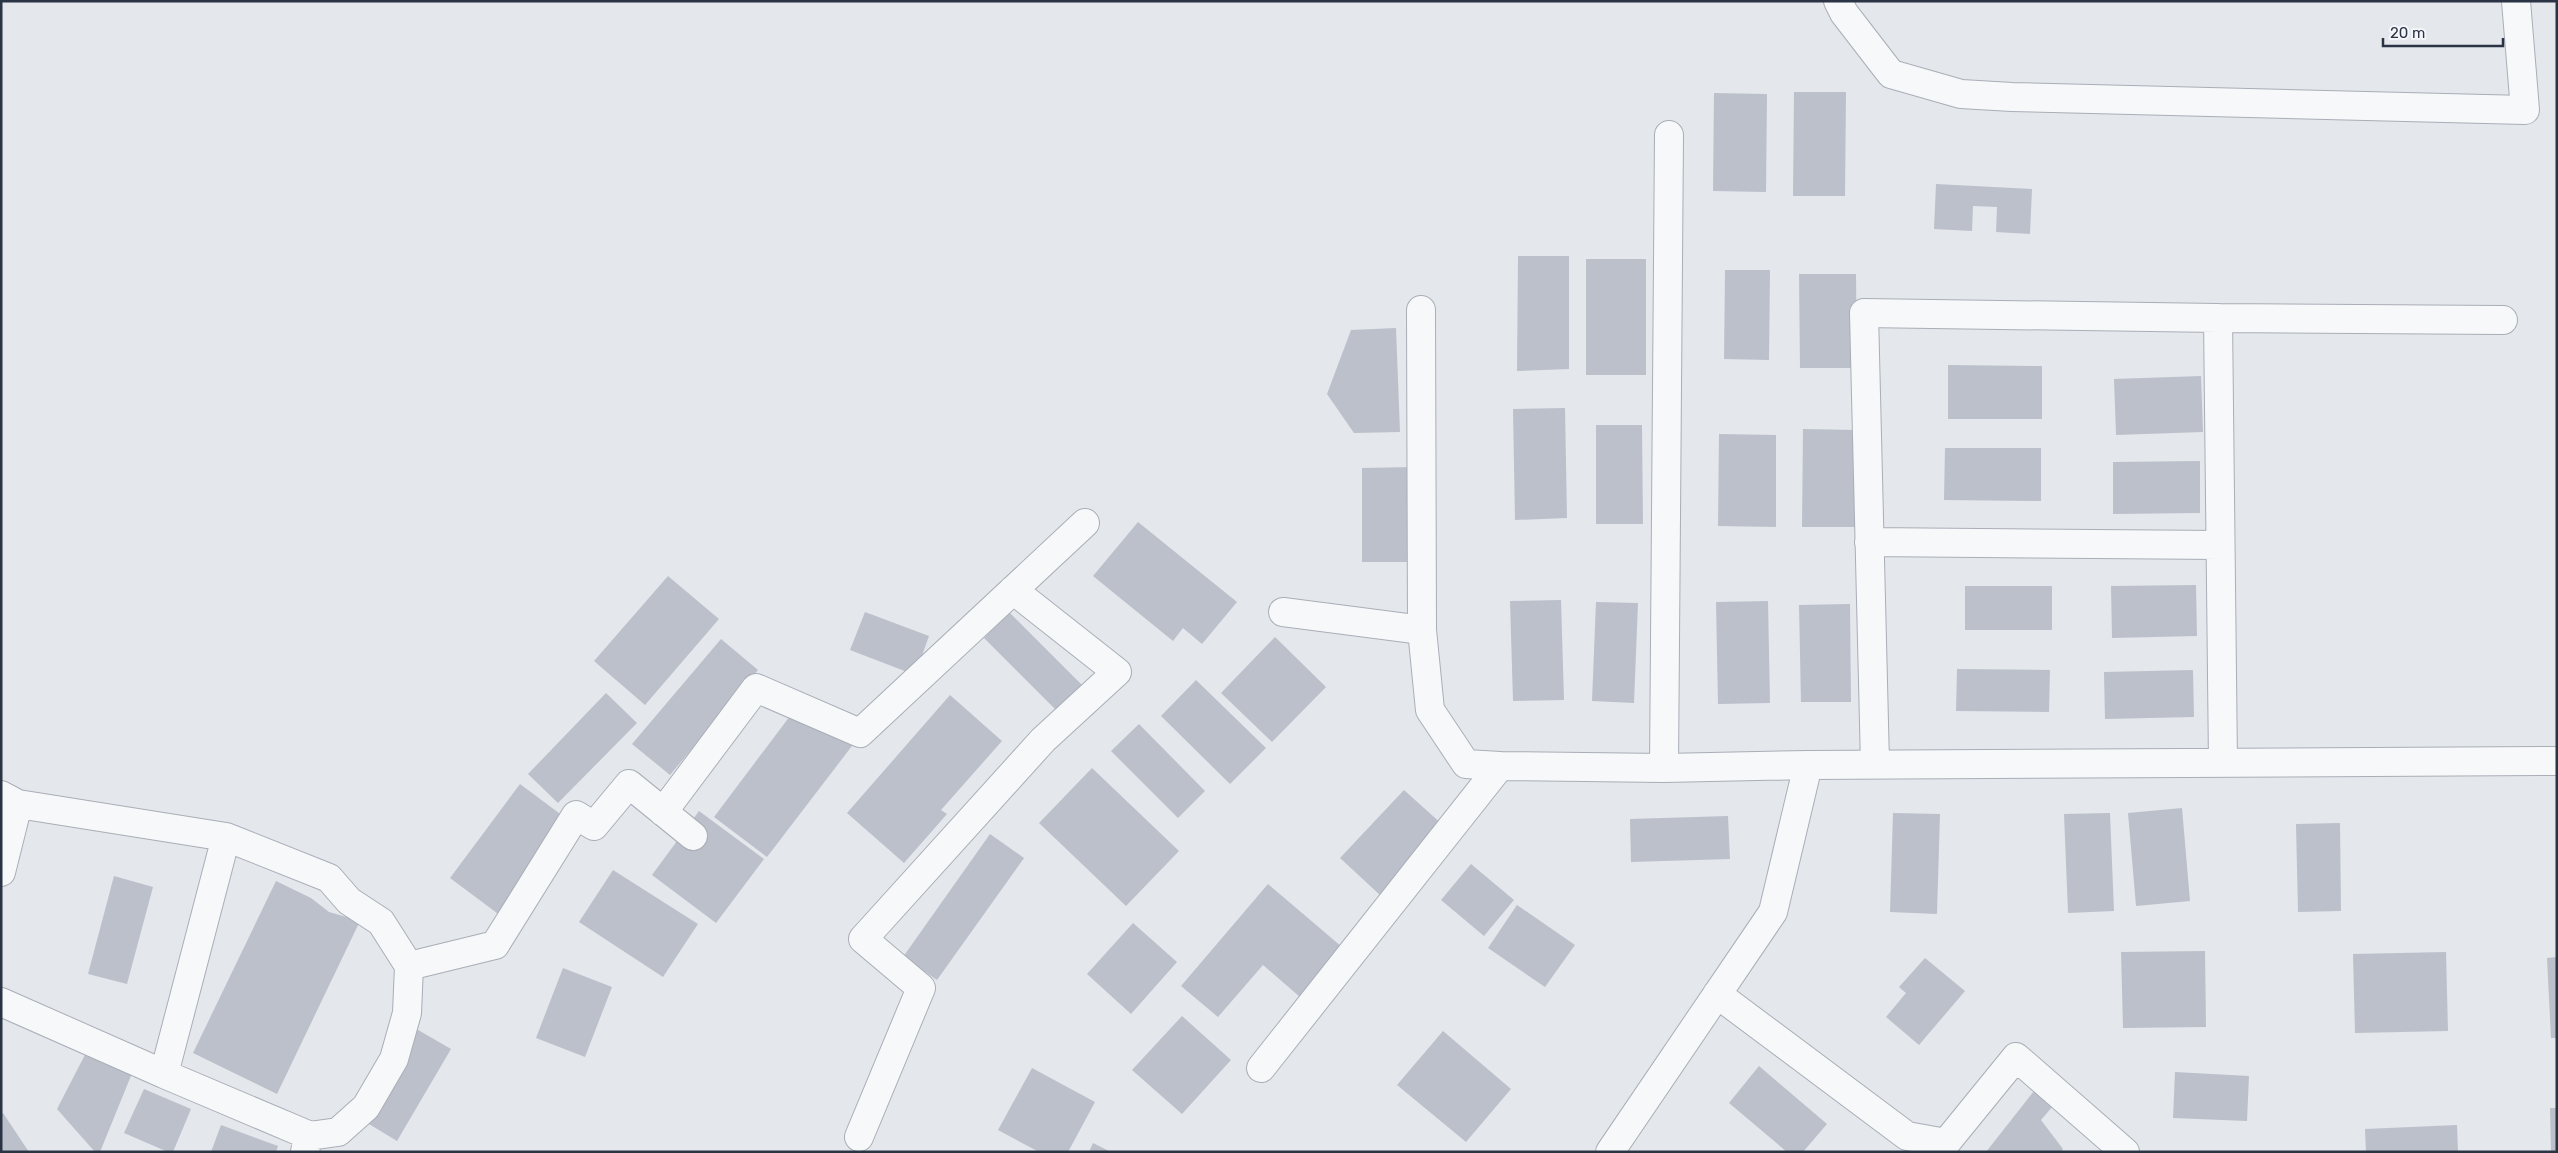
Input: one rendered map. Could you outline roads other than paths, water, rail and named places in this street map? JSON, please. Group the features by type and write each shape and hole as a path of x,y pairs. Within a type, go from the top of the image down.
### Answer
{"street":[{"path":"1838,1 1844,13 1891,74 1961,94 2012,98 2525,110 2516,1"},
{"path":"1664,768 1669,135"},
{"path":"1422,310 1422,630 1430,710 1466,764 1664,768 1875,764 2557,761"},
{"path":"1875,764 1864,313 2503,320"},
{"path":"2218,318 2223,763"},
{"path":"663,812 756,688 860,733 1084,523"},
{"path":"1869,542 2220,544"},
{"path":"859,1137 921,988 863,939 1043,740 1117,672 1014,590"},
{"path":"1283,612 1422,630"},
{"path":"1610,1152 1773,912 1808,765"},
{"path":"1262,1068 1500,766"},
{"path":"409,966 495,945 576,815 594,826 629,784 693,836"},
{"path":"1,872 10,799 226,837 329,878 349,901 381,922 409,966 407,1012 394,1059 366,1107 338,1132 307,1144 164,1074 1,1002"},
{"path":"164,1074 226,837"},
{"path":"1718,994 1907,1136 1946,1143 2016,1058 2125,1152"}]}
